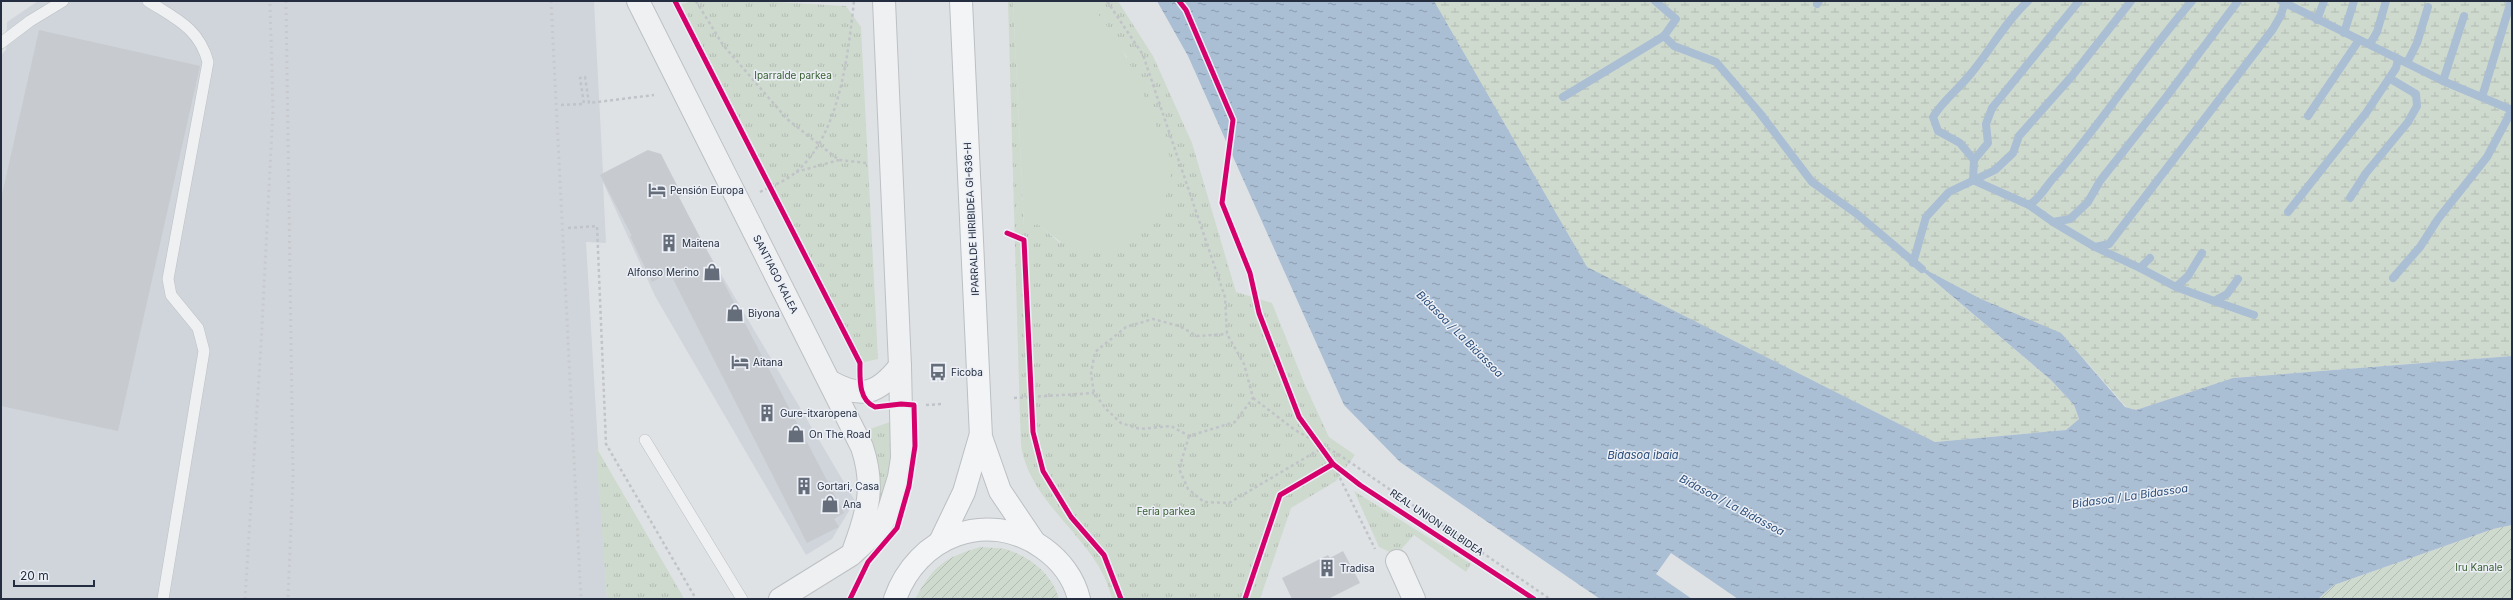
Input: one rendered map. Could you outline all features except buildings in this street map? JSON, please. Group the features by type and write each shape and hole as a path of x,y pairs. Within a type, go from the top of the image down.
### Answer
{"main road":[{"name":"IPARRALDE HIRIBIDEA GI-636-H","path":"961,1 981,437 1000,491 1032,540"},
{"name":"IPARRALDE HIRIBIDEA GI-636-H","path":"940,542 964,492 981,437"},
{"name":"IPARRALDE HIRIBIDEA GI-636-H","path":"895,599 905,576 920,557 940,542 962,533 986,529 1010,532 1032,540 1051,553 1067,571 1079,599"}],"street":[{"name":"SANTIAGO KALEA","path":"638,1 640,9 831,382 862,447 869,466 869,500 864,521 851,555"},
{"path":"780,599 851,555 878,530 894,499 902,458 907,404 900,366 884,1"},
{"path":"831,382 847,391 874,390 887,381 900,366"},
{"path":"1397,561 1414,599"}],"lane":[{"path":"1,43 30,21 63,1"},
{"path":"148,1 194,32 204,46 208,62 168,279 171,294 198,328 204,351 163,599"},
{"path":"645,440 742,599"}],"path":[{"path":"696,1 723,45 787,119 839,160"},
{"path":"795,172 819,144 829,123 847,61 854,1"},
{"path":"1107,1 1143,55 1225,297 1227,334 1244,364 1253,398 1322,448"},
{"path":"1179,1 1186,10 1233,120 1222,203 1250,273 1259,313 1299,417 1333,464 1379,556 1397,561"},
{"path":"562,105 584,104 580,78 585,77 589,103 654,94"},
{"path":"760,193 795,172 839,160 872,163"},
{"path":"767,180 774,194"},
{"path":"568,228 597,226 606,444 696,599"},
{"path":"1227,334 1198,336 1179,326 1153,319 1126,327 1095,352 1091,373 1094,393 1107,410 1121,423 1140,429 1171,426 1189,436 1235,422 1253,398"},
{"path":"1031,389 1031,404"},
{"path":"1014,398 1094,393"},
{"path":"907,404 942,404"},
{"path":"1189,436 1179,469 1188,489 1204,502 1228,502 1322,448"},
{"path":"1326,468 1333,464"},
{"path":"1333,464 1345,473"}],"shaded area":[{"path":"38,1 594,1 603,173 648,150 855,501 832,539 806,555 655,296 603,182 606,243 586,242 607,599 1,599 1,55 6,50 7,22"}],"green space":[{"name":"Iparralde parkea","path":"692,1 757,1 846,6 861,27 878,359 860,363 679,5"},
{"name":"Feria parkea","path":"1008,1 1013,1 1024,226 1038,224 1060,243 1127,57 1088,1 1118,1 1153,56 1192,143 1236,292 1272,303 1305,385 1329,437 1355,455 1336,481 1291,508 1260,599 1112,599 1105,579 1095,561 1041,493 1030,475 1021,447"},
{"path":"1013,1 1088,1 1119,44 1138,82 1169,154 1170,177 1166,195 1158,213 1147,228 1133,240 1117,249 1100,253 1081,251 1064,243 1038,224 1024,227"},
{"path":"1380,1 2512,1 2512,356 2233,378 2136,410 2126,407 2086,361 1981,299 1915,265 2051,380 2074,405 2079,420 2066,430 1935,442 1587,268"},
{"path":"893,421 890,478 878,515 864,431"},
{"path":"596,447 681,593 684,599 607,599"},
{"path":"1354,491 1471,564 1466,572 1414,535 1396,555 1379,547"},
{"name":"Iru Kanale","path":"2512,525 2512,599 2318,599 2334,585 2493,529"},
{"path":"980,547 1000,548 1019,554 1027,559 1041,569 1047,576 1059,599 915,599 928,578 941,564 957,555"}],"water":[{"name":"Bidasoa ibaia","path":"1157,1 1434,1 1587,267 1935,442 2066,430 2079,419 2074,405 2051,380 1913,263 1981,299 2061,333 2125,407 2136,410 2233,378 2512,356 2512,525 2493,529 2334,585 2318,599 1600,599 1400,462 1344,405 1188,56"}],"pier":[{"path":"1671,553 1738,599 1692,599 1656,574"}],"waterway":[{"path":"1655,1 1676,19 1664,36 1674,46 1716,62 1759,112 1812,182 1857,214 1922,269"},
{"path":"1973,180 1974,160 1960,143 1938,131 1933,117 1968,77 2006,26 2028,1"},
{"path":"1974,160 1988,143 1986,124 1992,108 2079,1"},
{"path":"1913,263 1926,217 1949,192 1995,170 2013,153 2019,136 2072,76 2131,1"},
{"path":"1973,180 2029,205 2033,202 2041,195 2053,178 2092,132 2157,44 2192,1"},
{"path":"2029,205 2053,222 2070,219 2088,202 2100,181 2167,96 2238,1"},
{"path":"2281,1 2443,81 2512,110"},
{"path":"2053,222 2095,247 2109,244 2273,29 2281,15 2285,1"},
{"path":"2317,20 2324,1"},
{"path":"2344,33 2354,1"},
{"path":"2370,44 2377,32 2386,1"},
{"path":"2482,97 2511,1"},
{"path":"2407,63 2417,43 2428,7"},
{"path":"2443,81 2464,16"},
{"path":"1563,97 1664,36"},
{"path":"2308,116 2359,40"},
{"path":"2288,212 2366,113 2396,68 2398,59"},
{"path":"2350,198 2366,173 2408,122 2417,106 2416,94 2389,78"},
{"path":"2393,278 2420,247 2438,219 2487,157 2512,110"},
{"path":"2095,247 2140,268 2150,258"},
{"path":"2140,268 2176,287 2188,276 2202,253"},
{"path":"2176,287 2214,301 2227,294 2238,279"},
{"path":"2214,301 2254,315"}],"railway":[{"path":"245,599 261,345 273,110 270,1"},
{"path":"286,1 293,477 288,599"},
{"path":"551,1 581,599"}],"cycle path":[{"path":"675,1 860,363 861,388 865,399 869,404 875,407 901,404 914,405 915,446 909,486 897,528 868,562 850,599"},
{"path":"1179,1 1186,10 1233,120 1222,203 1250,273 1259,313 1299,417 1333,464"},
{"path":"1007,233 1024,240 1033,432 1043,471 1071,517 1104,555 1121,599"},
{"name":"REAL UNION IBILBIDEA","path":"1245,599 1280,495 1333,464 1360,485 1534,599"}],"place":[{"name":"Pensión Europa","path":"657,190"},
{"name":"Maitena","path":"669,243"},
{"name":"Alfonso Merino","path":"712,272"},
{"name":"Biyona","path":"735,313"},
{"name":"Aitana","path":"740,362"},
{"name":"Ficoba","path":"938,372"},
{"name":"Gure-itxaropena","path":"767,413"},
{"name":"On The Road","path":"796,434"},
{"name":"Gortari, Casa","path":"804,486"},
{"name":"Ana","path":"830,504"},
{"name":"Tradisa","path":"1327,568"}],"water label":[{"name":"Bidasoa / La Bidassoa","path":"1460,334"},
{"name":"Bidasoa / La Bidassoa","path":"2130,496"},
{"name":"Bidasoa / La Bidassoa","path":"1732,505"}]}
